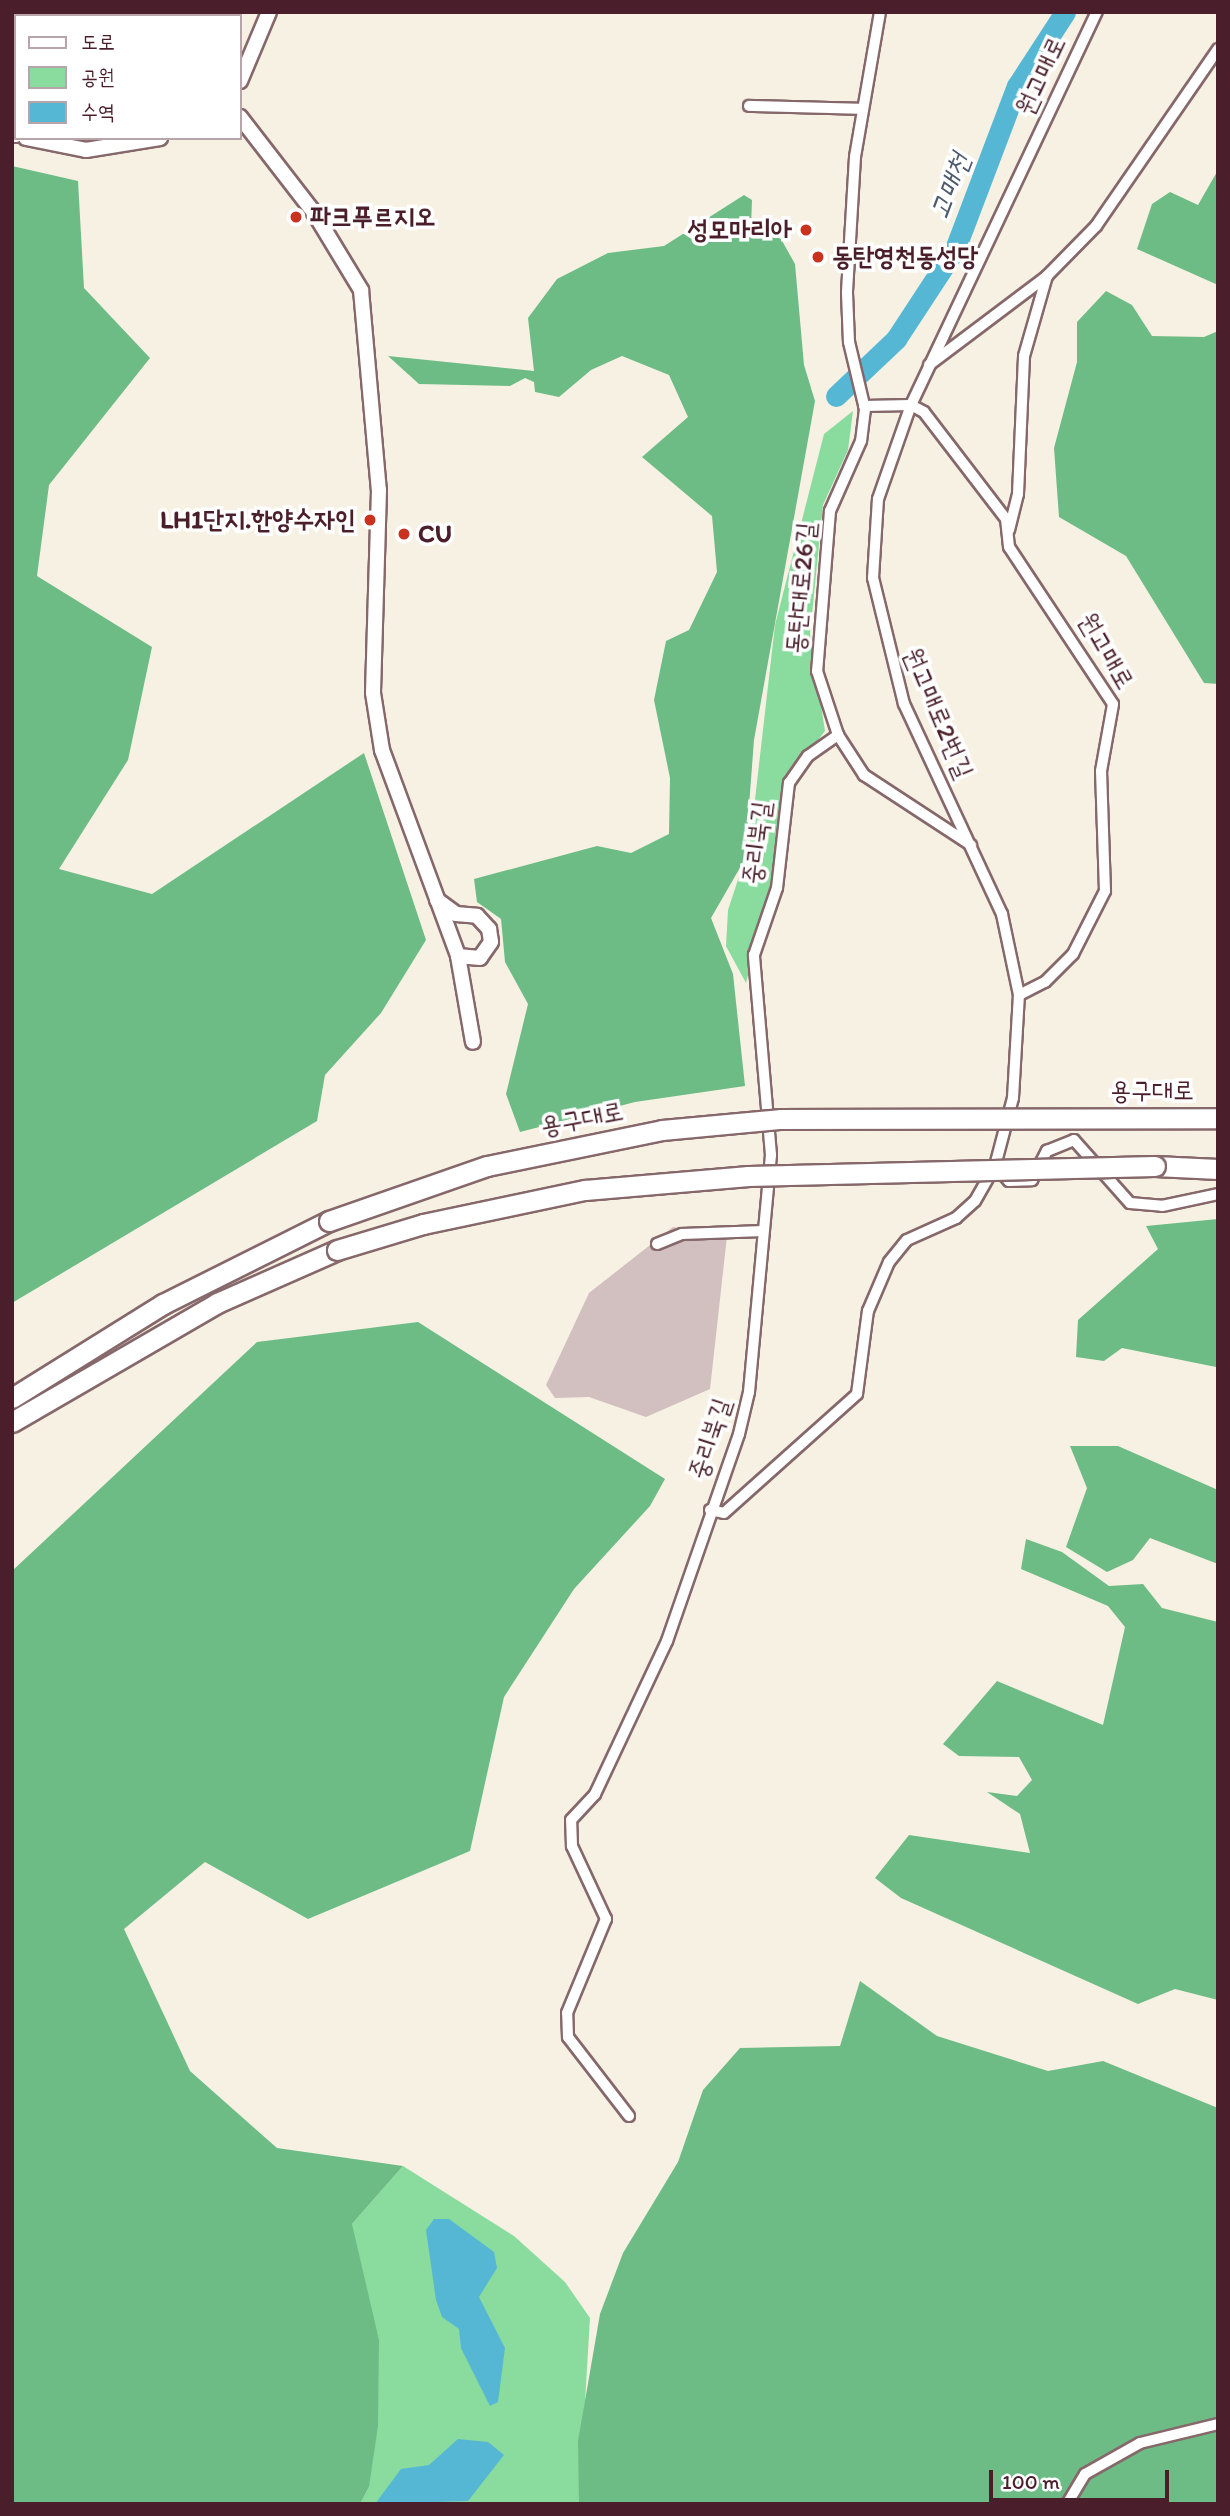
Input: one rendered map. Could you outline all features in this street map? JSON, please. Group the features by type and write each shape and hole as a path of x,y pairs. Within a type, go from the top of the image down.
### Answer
{"highway":[{"name":"용구대로","path":"12,1398 163,1304 328,1221 487,1166 674,1128 911,1116 1218,1118"},
{"path":"12,1422 206,1309 337,1250 423,1224 612,1187 748,1176 1155,1166 1218,1169"}],"street":[{"path":"242,76 269,12"},
{"path":"748,106 863,109 880,12"},
{"name":"원고매로","path":"1019,995 1045,982 1073,954 1105,891 1101,771 1113,704 1020,566 1009,547 1009,530 924,412 911,405 927,366 1097,12"},
{"path":"927,366 1047,275 1096,226 1218,49"},
{"name":"동탄대로26길","path":"863,109 846,293 852,353 864,403 861,441 830,511 816,651 838,735 864,775 971,845"},
{"path":"242,120 315,214 361,290 379,490 373,694 382,750 457,956 473,1042"},
{"path":"36,140 86,150 148,140"},
{"path":"1009,530 1018,494 1024,356 1047,275"},
{"path":"864,403 911,405"},
{"name":"원고매로2번길","path":"911,405 878,499 873,578 904,704 1002,914 1019,995"},
{"name":"중리북길","path":"629,2116 568,2037 567,2013 606,1919 572,1846 571,1820 595,1794 667,1641 749,1392 763,1231 769,1096 754,955 777,888 789,783 808,756 838,735"},
{"path":"435,899 456,914 477,916 489,929 491,942 480,958 457,956"},
{"path":"710,1510 724,1513 857,1394 868,1311 889,1262 906,1240 956,1218 995,1166 1014,1087 1019,995"},
{"path":"995,1166 1009,1181 1032,1180 1046,1151 1074,1140 1130,1203 1162,1206 1218,1194"},
{"path":"657,1244 682,1234 763,1231"},
{"path":"1067,2504 1085,2474 1140,2443 1218,2424"}],"shaded area":[{"path":"673,1227 727,1236 710,1389 646,1417 589,1397 555,1398 546,1385 589,1293"}],"green space":[{"path":"12,12 96,12 14,14 14,60"},
{"path":"12,166 78,181 84,288 150,358 49,485 37,576 152,647 128,760 59,869 152,894 364,753 426,940 381,1013 325,1075 317,1121 12,1303"},
{"path":"1218,170 1218,285 1137,249 1152,204 1170,192 1198,205"},
{"path":"744,195 752,200 751,227 781,239 795,264 804,365 815,401 754,740 745,859 711,918 733,974 745,1086 635,1102 520,1132 506,1094 528,1004 505,962 501,919 477,902 474,879 597,846 631,853 669,834 670,778 654,700 666,641 689,630 717,572 712,516 642,457 688,417 669,375 622,356 591,370 559,397 535,392 534,382 525,378 510,386 419,384 388,356 534,371 528,318 557,279 608,253 664,246"},
{"path":"1106,291 1132,305 1152,336 1204,337 1218,331 1218,684 1204,683 1126,556 1059,517 1054,448 1077,362 1077,322"},
{"path":"853,411 848,450 823,505 810,634 825,731 782,787 773,874 746,983 726,946 728,910 750,843 775,625 824,434"},
{"path":"1218,1219 1218,1375 1216,1367 1122,1348 1104,1361 1076,1357 1078,1320 1158,1249 1146,1226"},
{"path":"418,1322 665,1479 650,1506 574,1589 504,1697 470,1851 308,1919 205,1862 124,1929 190,2071 277,2148 403,2166 352,2224 379,2340 378,2426 369,2487 360,2504 12,2504 12,1571 257,1342"},
{"path":"1070,1446 1118,1446 1218,1490 1218,1564 1150,1538 1133,1560 1107,1572 1066,1547 1087,1488"},
{"path":"1026,1539 1062,1552 1109,1586 1143,1584 1162,1608 1218,1622 1218,2000 1175,1989 1138,2004 901,1898 875,1878 909,1835 1030,1853 1020,1814 987,1792 1017,1796 1032,1780 1019,1757 959,1756 943,1744 997,1681 1103,1725 1125,1627 1108,1606 1021,1569"},
{"path":"860,1981 937,2036 1048,2071 1103,2061 1218,2108 1218,2504 579,2504 578,2441 600,2314 623,2253 678,2162 703,2090 740,2048 840,2046"},
{"path":"403,2166 514,2236 565,2282 590,2318 579,2504 360,2504 369,2487 352,2224"}],"water":[{"path":"434,2219 449,2219 494,2252 497,2268 479,2297 505,2348 498,2402 490,2406 461,2348 459,2329 442,2317 436,2300 426,2230"},
{"path":"458,2439 488,2442 504,2455 468,2501 375,2504 401,2469 429,2465"}],"waterway":[{"name":"고매천","path":"836,396 896,339 955,249 1017,86 1065,12"}],"place":[{"name":"파크푸르지오","path":"296,217"},
{"name":"성모마리아","path":"806,230"},
{"name":"동탄영천동성당","path":"818,257"},
{"name":"LH1단지.한양수자인","path":"370,520"},
{"name":"CU","path":"404,534"}]}
